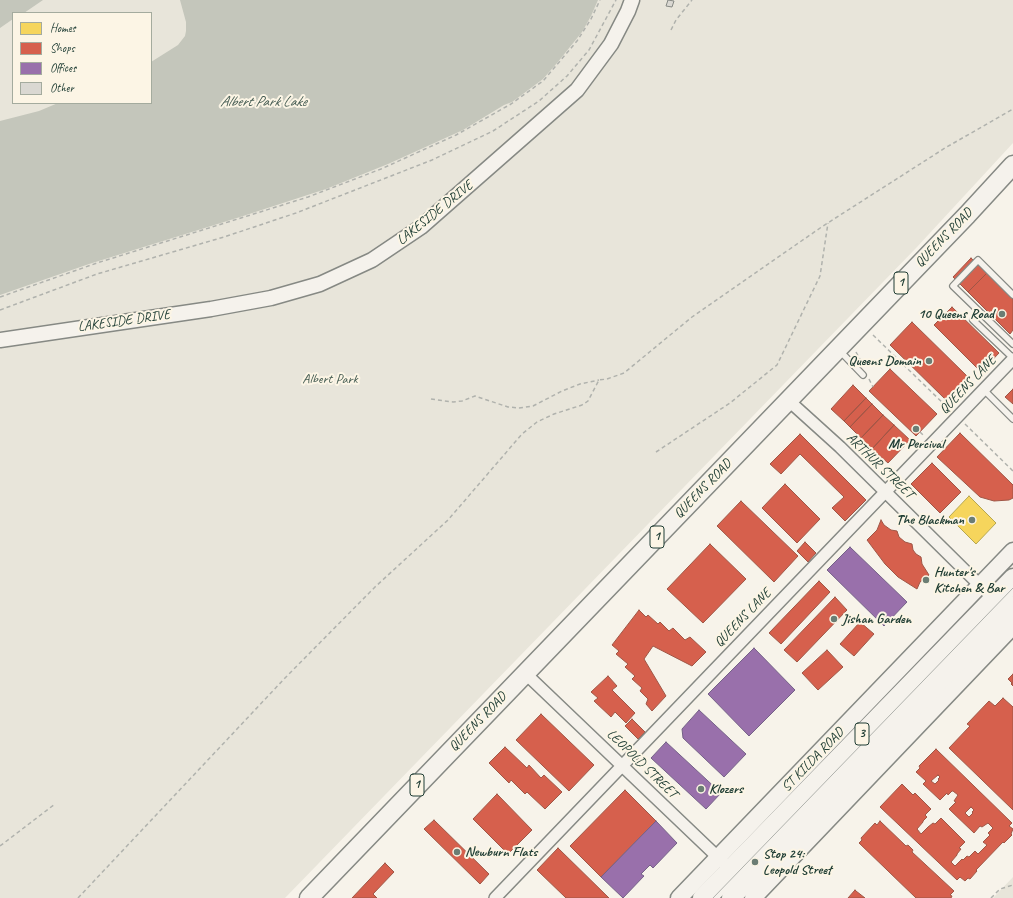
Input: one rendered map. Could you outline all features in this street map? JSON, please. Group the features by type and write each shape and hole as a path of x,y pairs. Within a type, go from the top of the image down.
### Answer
{"main road":[{"name":"QUEENS ROAD","path":"309,898 967,215 1013,165"},
{"name":"ST KILDA ROAD","path":"731,898 980,586 1013,551"},
{"name":"ST KILDA ROAD","path":"702,898 743,882 824,812 1007,611 1013,578"},
{"name":"ST KILDA ROAD","path":"679,898 743,882 1007,611"}],"street":[{"name":"LAKESIDE DRIVE","path":"0,340 211,309 271,298 320,284 372,260 421,227 577,90 611,44 632,0"},
{"name":"QUEENS LANE","path":"495,898 1013,359"},
{"name":"ARTHUR STREET","path":"788,400 840,447 1007,611"},
{"name":"LEOPOLD STREET","path":"525,673 743,882"}],"lane":[{"path":"1013,295 978,260 953,286 1013,344"},
{"path":"974,320 1013,359"},
{"path":"838,349 863,375"},
{"path":"984,390 1013,419"},
{"path":"1007,611 1013,592"},
{"path":"716,898 743,882"}],"path":[{"path":"0,297 97,263 308,197 381,169 461,133 511,104 543,81 577,41 591,19 600,0"},
{"path":"0,310 97,274 224,237 296,213 432,160 493,131 538,101 567,76 589,50 616,0"},
{"path":"671,30 676,20 692,0"},
{"path":"431,399 453,402 462,401 475,396 508,407 519,408 533,406 562,391 580,384 607,379 624,373 692,317 828,223 945,148 1013,109"},
{"path":"656,452 730,403 777,365 820,276 828,223"},
{"path":"873,335 1013,470"},
{"path":"78,898 285,678 375,587 448,520 522,434 537,422 554,414 582,405 588,401 599,380"},
{"path":"0,846 55,804"},
{"path":"991,898 1000,889 1013,885"}],"green space":[{"name":"Albert Park","path":"0,0 1013,0 1013,143 917,247 285,898 0,898"},
{"path":"1013,877 1013,898 993,898"}],"water":[{"path":"0,0 43,0 25,12 12,12 12,20 0,28"},
{"name":"Albert Park Lake","path":"180,0 598,0 582,32 543,79 512,102 504,105 463,130 388,164 326,189 89,264 0,295 0,121 39,111 56,104 152,104 152,61 178,45 185,36 186,22"}],"building: Homes":[{"name":"The Blackman","path":"969,496 996,523 976,544 949,517"}],"building: Shops":[{"path":"971,258 987,273 968,292 953,277"},
{"name":"10 Queens Road","path":"987,273 1013,299 1013,330 1010,334 968,292"},
{"path":"952,307 999,353 981,372 934,325"},
{"name":"Queens Domain","path":"912,322 968,377 946,400 890,345"},
{"path":"890,369 937,414 916,436 869,391"},
{"path":"853,385 866,398 844,421 831,409"},
{"path":"1013,389 1013,404 1005,397"},
{"path":"866,398 872,404 850,427 844,421"},
{"path":"872,404 883,415 861,438 850,427"},
{"path":"883,415 894,425 872,449 861,438"},
{"path":"894,425 910,440 888,463 872,449"},
{"path":"960,433 1013,485 1013,498 1009,500 994,501 980,497 937,457"},
{"path":"800,434 866,500 845,521 832,508 844,497 800,454 781,474 770,464"},
{"path":"932,463 961,492 940,513 911,484"},
{"path":"785,484 820,519 797,543 762,508"},
{"path":"741,501 798,556 774,582 717,526"},
{"path":"881,520 884,525 891,530 897,531 899,537 905,542 912,544 913,550 921,557 922,564 929,575 920,582 917,589 898,577 885,564 867,540 877,530"},
{"path":"805,542 816,553 808,562 797,551"},
{"path":"710,544 746,579 703,623 667,589"},
{"path":"819,581 830,592 781,644 769,633"},
{"path":"835,597 847,610 797,662 784,650"},
{"path":"639,610 646,617 648,615 658,624 660,622 669,631 673,628 685,640 690,637 706,652 692,666 653,646 644,659 666,696 652,711 646,704 648,699 640,691 642,688 632,679 635,676 625,667 628,664 616,654 619,651 612,645"},
{"path":"860,622 874,634 854,656 840,644"},
{"path":"827,650 843,667 818,690 802,673"},
{"path":"1013,674 1013,686 1008,679"},
{"path":"608,676 617,686 612,690 635,713 626,723 615,712 611,717 594,701 598,698 591,692"},
{"path":"1003,698 1013,707 1013,810 949,748 970,726 967,724 989,701 995,706"},
{"path":"541,714 594,765 569,791 516,740"},
{"path":"632,719 645,732 638,739 625,726"},
{"path":"505,747 527,768 529,765 541,778 544,775 562,792 545,809 527,792 525,794 511,780 509,783 489,763"},
{"path":"936,749 1012,823 1009,826 1013,829 1012,835 1004,843 1003,842 976,870 977,871 970,879 968,878 965,881 960,877 957,880 880,807 902,784 913,795 915,793 931,809 925,815 927,817 917,829 921,834 941,818 965,842 959,848 961,849 951,862 955,866 962,859 963,860 967,856 969,857 975,851 978,854 987,845 983,842 990,835 988,833 993,828 988,823 982,827 980,826 974,833 949,809 956,802 954,801 958,795 952,791 948,795 947,793 940,800 923,784 926,781 916,772 920,768 919,766","holes":["938,775 940,777 935,784 931,781","971,807 974,810 969,817 965,813"]},
{"path":"625,790 656,821 601,877 570,846"},
{"path":"497,794 532,830 508,854 473,819"},
{"name":"Newburn Flats","path":"434,820 489,874 480,884 424,829"},
{"path":"880,821 906,846 908,845 913,850 912,852 954,891 950,895 952,896 951,898 916,898 859,843 862,840 861,838 875,823 877,825"},
{"path":"558,848 609,898 566,898 537,870"},
{"path":"385,863 394,872 373,894 377,898 352,898"},
{"path":"855,890 856,891 865,898 848,898"}],"building: Offices":[{"path":"850,547 907,602 884,626 827,570"},
{"path":"754,648 795,690 749,736 708,694"},
{"path":"699,710 746,754 724,777 683,738 682,729"},
{"path":"666,742 721,793 706,809 651,758"},
{"path":"656,821 677,843 653,868 650,865 641,874 644,876 623,898 601,877"}],"building: Other":[{"path":"668,0 674,1 672,7 666,6"}],"tram line":[{"path":"713,898 1013,588"}],"place":[{"name":"10 Queens Road","path":"1002,314"},
{"name":"Queens Domain","path":"929,361"},
{"name":"Mr Percival","path":"916,429"},
{"name":"The Blackman","path":"972,520"},
{"name":"Hunter's Kitchen & Bar","path":"926,580"},
{"name":"Jishan Garden","path":"834,619"},
{"name":"Klozers","path":"701,789"},
{"name":"Newburn Flats","path":"457,852"},
{"name":"Stop 24: Leopold Street","path":"755,862"}]}
